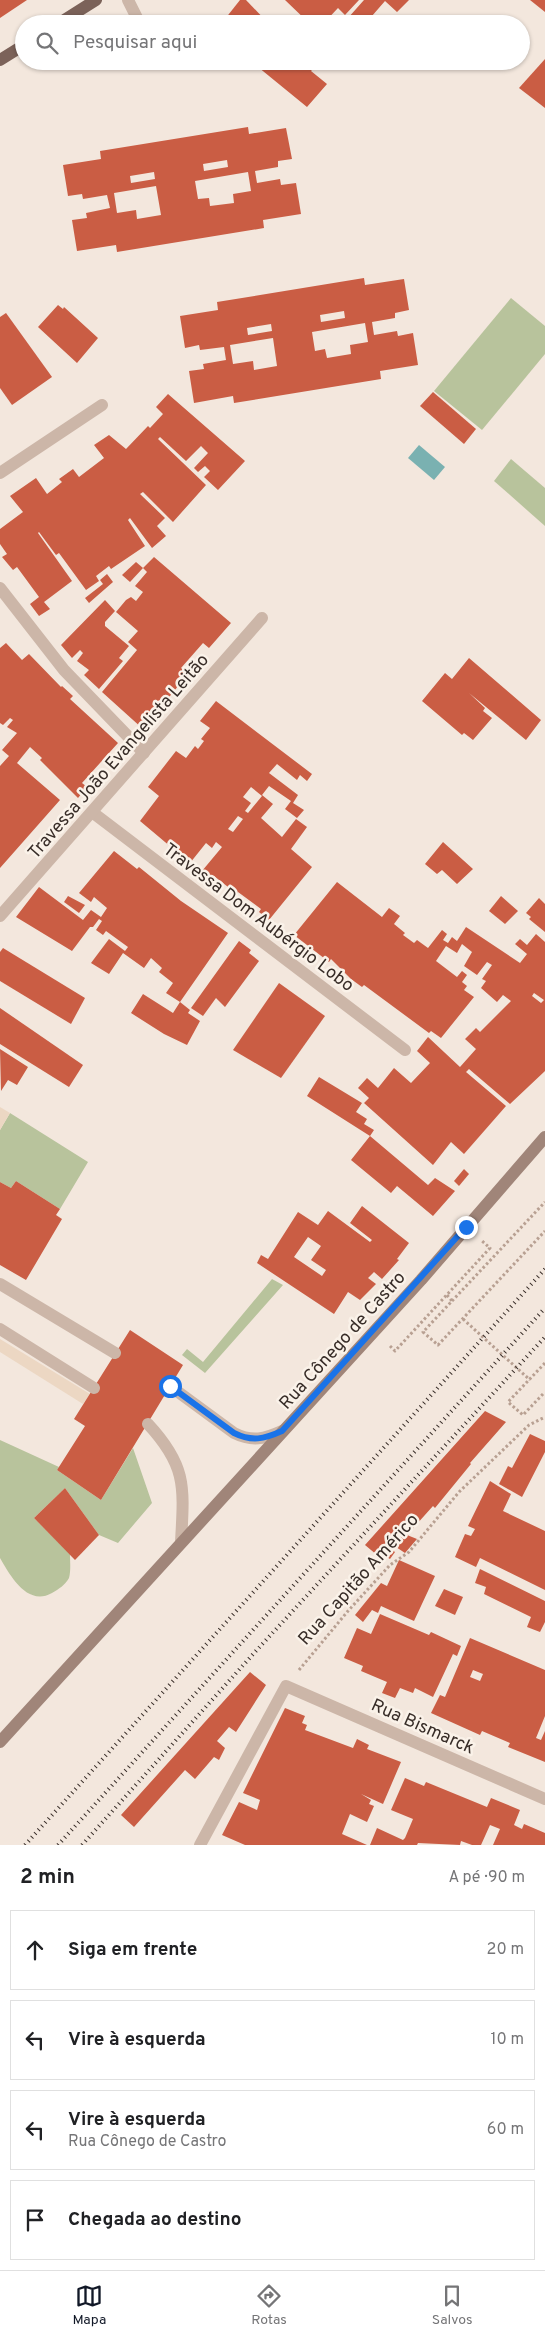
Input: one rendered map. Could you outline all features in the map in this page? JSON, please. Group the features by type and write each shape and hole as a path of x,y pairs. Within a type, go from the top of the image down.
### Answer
{"main road":[{"path":"72,15 96,0"},
{"path":"0,60 15,51"},
{"name":"Rua Cônego de Castro","path":"0,1742 421,1280 545,1137"}],"street":[{"path":"128,0 136,15"},
{"path":"0,473 102,406"},
{"path":"0,588 64,670 144,753"},
{"name":"Travessa João Evangelista Leitão","path":"0,916 262,618"},
{"name":"Travessa Dom Aubérgio Lobo","path":"92,812 405,1050"},
{"path":"0,1284 115,1353"},
{"path":"0,1329 94,1388"},
{"path":"170,1386 234,1433 244,1438 256,1440 282,1431"},
{"path":"148,1424 166,1443 176,1460 183,1506 181,1542"},
{"path":"200,1845 286,1686"},
{"name":"Rua Bismarck","path":"286,1686 545,1799"}],"path":[{"path":"545,1202 423,1332 438,1345 545,1231"},
{"path":"395,1351 490,1248"},
{"path":"446,1295 452,1301"},
{"path":"463,1319 530,1380"},
{"path":"544,1394 523,1415 508,1402 545,1363"},
{"name":"Rua Capitão Américo","path":"286,1686 348,1611 390,1565 409,1552 460,1492 529,1425 545,1417"}],"green space":[{"path":"511,298 545,326 545,354 482,430 434,391"},
{"path":"511,459 545,488 545,526 494,481"},
{"path":"10,1113 88,1162 60,1209 16,1181 11,1188 0,1182 0,1130"},
{"path":"272,1279 283,1285 205,1373 182,1355 187,1349 203,1362"},
{"path":"0,1440 59,1467 57,1470 101,1500 133,1448 152,1503 118,1543 99,1535 65,1488 34,1518 70,1554 69,1578 62,1587 52,1593 35,1596 27,1593 14,1580 0,1558"}],"shaded area":[{"path":"0,1107 10,1113 0,1130"},
{"path":"0,1339 90,1394 83,1404 0,1352"}],"water":[{"path":"419,445 445,467 434,480 408,458"}],"building":[{"path":"0,0 27,0 0,18"},
{"path":"240,0 246,0 260,15 228,15"},
{"path":"285,0 359,0 345,15 338,8 331,15 301,15"},
{"path":"364,0 409,0 397,12 385,1 373,15 351,15"},
{"path":"530,0 545,0 545,12"},
{"path":"545,59 545,108 519,88"},
{"path":"262,70 312,70 327,84 307,107"},
{"path":"248,127 249,134 286,128 292,159 278,161 278,167 255,171 257,183 280,179 281,185 296,183 301,214 263,220 264,228 117,252 116,245 77,251 72,220 87,218 86,213 110,208 107,195 83,199 82,194 68,196 63,165 101,159 100,151","holes":["227,160 228,167 204,171 203,164","154,172 155,179 131,183 130,176","248,172 251,191 233,194 234,203 210,206 209,198 198,199 195,181","156,186 161,215 137,219 136,210 117,213 114,193"]},
{"path":"364,278 365,285 404,279 409,310 395,313 395,318 372,322 374,335 397,331 398,336 413,333 418,365 380,371 381,379 234,403 233,396 194,403 189,371 204,369 203,364 226,360 224,347 200,350 199,345 185,348 180,316 218,310 217,302","holes":["344,311 345,318 321,322 320,315","365,323 368,342 350,345 351,354 327,358 325,349 315,351 312,332","271,324 272,331 248,335 247,328","273,338 277,366 254,370 253,361 233,364 230,345"]},
{"path":"58,305 63,309 64,307 98,338 77,363 38,327"},
{"path":"6,313 52,377 12,405 0,388 0,317"},
{"path":"433,392 476,429 464,444 420,406"},
{"path":"168,394 245,461 218,490 204,477 210,471 205,466 198,472 194,468 208,453 201,446 186,461 160,437 158,439 206,485 173,522 143,492 140,494 165,518 157,526 166,536 152,548 130,518 128,520 145,546 111,569 109,566 96,576 99,581 86,590 59,553 56,555 39,532 72,581 44,602 50,609 39,616 30,604 39,597 17,567 13,570 2,557 7,554 0,544 0,529 23,512 10,496 36,478 47,494 62,482 59,479 73,469 79,477 104,458 94,445 109,435 126,449 148,426 150,428 163,414 156,407"},
{"path":"154,557 231,623 209,648 203,643 181,668 188,674 143,729 102,692 137,650 128,642 138,631 116,612 126,600 131,597 136,601 143,592 135,586 147,572 143,568"},
{"path":"136,562 143,568 130,582 122,575"},
{"path":"107,574 113,582 89,603 85,598 103,584 100,580"},
{"path":"105,600 115,611 105,622 105,626 129,646 119,658 123,661 99,689 84,675 89,670 77,661 83,653 80,650 72,658 61,645"},
{"path":"6,643 22,660 29,654 61,687 73,696 70,699 118,743 82,783 87,787 78,798 40,760 42,758 30,747 17,763 60,800 0,868 0,766 9,756 2,750 17,733 7,727 13,720 10,718 3,725 0,723 0,648"},
{"path":"469,658 541,720 526,740 469,693 485,708 483,711 492,718 473,740 464,733 462,735 422,701 445,673 452,679"},
{"path":"216,701 312,774 307,781 300,775 297,780 277,764 269,773 298,795 293,803 304,810 297,818 285,809 291,801 269,786 262,795 273,804 261,818 282,837 296,819 307,827 291,849 312,867 269,920 259,912 261,909 238,892 237,894 214,876 212,878 202,871 222,847 216,842 212,848 206,843 190,863 140,821 159,796 148,787 176,751 186,758 195,746 198,749 204,741 201,739 210,728 200,721","holes":["251,787 262,796 248,813 245,811 251,803 243,797","238,816 243,819 233,832 228,829"]},
{"path":"443,842 473,869 457,884 442,870 437,874 425,864"},
{"path":"114,851 137,869 139,867 181,901 228,933 180,1002 166,993 173,983 159,972 162,968 151,958 144,968 123,953 109,974 91,963 109,939 125,951 128,947 106,931 103,935 96,930 102,921 99,919 93,927 90,927 72,951 16,917 39,887 83,920 91,910 101,917 107,908 94,897 91,902 79,893"},
{"path":"337,882 382,917 389,908 400,916 394,924 405,933 403,935 414,943 417,940 428,948 442,930 447,934 443,940 448,943 452,937 457,941 466,927 520,963 527,954 515,944 520,939 527,945 536,934 545,942 545,1071 510,1104 469,1069 466,1072 506,1106 464,1154 451,1142 433,1165 364,1103 369,1098 358,1088 367,1078 378,1088 394,1068 411,1083 430,1063 417,1051 428,1037 460,1067 476,1049 465,1039 476,1028 480,1032 511,1001 503,995 497,1002 481,988 486,981 482,979 492,965 487,962 477,975 464,966 472,952 462,944 457,953 446,946 436,961 457,977 462,971 467,975 462,982 467,986 464,990 474,997 441,1038 431,1031 429,1033 364,985 362,987 331,959 329,962 294,935","holes":["534,993 544,1000 541,1003 532,996"]},
{"path":"68,896 85,905 79,913 64,902"},
{"path":"501,896 518,911 505,924 489,911"},
{"path":"539,898 545,904 545,932 529,919 531,917 526,913"},
{"path":"239,941 251,950 249,953 259,961 225,1007 216,998 203,1016 191,1008"},
{"path":"3,948 85,998 71,1024 0,981 0,952"},
{"path":"279,983 325,1016 281,1078 233,1050"},
{"path":"143,994 173,1013 180,1002 190,1010 188,1013 200,1021 187,1045 164,1034 131,1013"},
{"path":"0,1008 83,1065 69,1087 0,1044"},
{"path":"0,1049 28,1067 17,1085 8,1080 1,1091"},
{"path":"319,1077 362,1103 356,1112 367,1119 364,1124 374,1130 370,1136 307,1096"},
{"path":"370,1136 428,1185 435,1178 455,1191 433,1216 397,1186 391,1193 351,1160"},
{"path":"464,1169 469,1174 459,1186 454,1181"},
{"path":"16,1181 60,1209 56,1215 62,1219 26,1280 0,1265 0,1182 11,1188"},
{"path":"362,1206 409,1243 397,1259 399,1260 382,1279 374,1272 368,1278 376,1284 360,1300 348,1292 334,1314 257,1263 261,1255 268,1259 298,1212 318,1225 328,1211 370,1242 372,1240 350,1223","holes":["308,1237 321,1246 311,1260 326,1270 322,1276 294,1257"]},
{"path":"130,1330 183,1365 101,1500 57,1470 85,1426 74,1419"},
{"path":"485,1411 506,1422 470,1463 435,1508 433,1506 407,1535 417,1539 405,1553 393,1545 404,1533 400,1531 377,1555 365,1545"},
{"path":"530,1434 545,1441 545,1452 522,1497 499,1484 508,1466 512,1468"},
{"path":"490,1481 511,1494 503,1511 545,1531 545,1590 480,1558 476,1567 455,1557 465,1534 471,1536 475,1529 468,1526"},
{"path":"65,1488 99,1535 75,1560 34,1518"},
{"path":"388,1547 395,1552 390,1559 382,1554"},
{"path":"399,1560 435,1576 414,1621 381,1606 378,1613 372,1610 363,1622 355,1615 381,1583 387,1586"},
{"path":"480,1569 545,1601 545,1622 540,1632 527,1627 531,1617 484,1594 486,1587 475,1583"},
{"path":"444,1589 463,1597 455,1615 435,1606"},
{"path":"380,1614 429,1635 431,1632 461,1646 457,1656 453,1654 433,1697 415,1688 413,1693 400,1688 395,1698 382,1693 387,1682 361,1671 363,1666 344,1658 357,1628 371,1634"},
{"path":"470,1638 545,1670 545,1716 536,1738 541,1740 545,1731 545,1762 508,1747 510,1743 482,1731 480,1735 431,1713 440,1695 445,1697","holes":["473,1670 483,1674 480,1681 470,1677"]},
{"path":"250,1672 266,1685 236,1732 229,1727 217,1741 225,1748 219,1760 214,1757 195,1779 185,1770 134,1827 121,1815"},
{"path":"285,1708 305,1716 302,1723 307,1725 305,1730 353,1748 357,1739 369,1745 367,1749 401,1762 383,1804 361,1794 371,1800 369,1804 374,1806 367,1822 350,1814 342,1834 367,1845 245,1845 222,1835 239,1802 257,1810 260,1800 243,1793"},
{"path":"405,1778 424,1786 426,1782 487,1807 491,1798 520,1810 514,1825 522,1829 524,1824 545,1833 545,1845 493,1845 500,1829 490,1825 481,1845 472,1845 461,1841 460,1845 418,1843 417,1845 370,1845 377,1828 403,1840 405,1838 413,1819 391,1810"}],"railway":[{"path":"25,1845 545,1269"},
{"path":"58,1845 545,1308"},
{"path":"82,1845 255,1652 545,1337"}],"route":[{"path":"170,1386 234,1433 244,1438 256,1440 268,1438 282,1431 421,1280 466,1227"}]}
